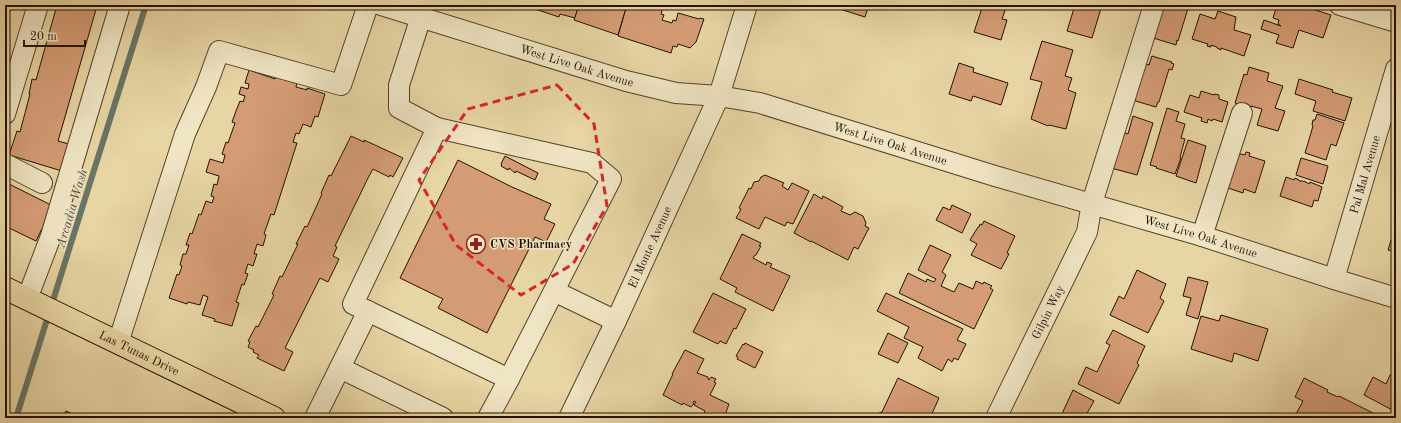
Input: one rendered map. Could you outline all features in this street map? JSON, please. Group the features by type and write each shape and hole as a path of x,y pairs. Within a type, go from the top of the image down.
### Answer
{"main road":[{"name":"Las Tunas Drive","path":"5,288 274,418"}],"street":[{"path":"5,114 38,5"},
{"path":"32,302 120,5"},
{"path":"118,342 185,134 206,87 219,51 341,85 368,5"},
{"name":"West Live Oak Avenue","path":"381,5 626,81 676,93 719,96 760,103 995,176 1202,236 1396,298"},
{"name":"El Monte Avenue","path":"569,418 616,321 719,96 747,5"},
{"name":"Gilpin Way","path":"996,418 1087,232 1092,203 1154,5"},
{"path":"1340,5 1396,22"},
{"path":"421,17 399,85 399,108 437,128 592,163 612,179 488,418"},
{"name":"Pal Mal Avenue","path":"1334,279 1396,69"},
{"path":"1202,236 1242,113"},
{"path":"437,128 354,304 509,379"},
{"path":"5,164 42,183"},
{"path":"554,291 616,321"},
{"path":"315,418 368,311"},
{"path":"340,368 444,418"}],"highlighted area":[{"path":"557,85 594,124 607,206 573,264 521,295 456,245 419,180 468,109"}],"building":[{"path":"57,5 111,5 110,10 97,6 58,141 69,144 62,171 9,155 17,131 20,132 30,94 32,79 36,80"},
{"path":"531,5 579,5 575,18 560,14 559,17 535,9 535,7"},
{"path":"579,5 627,5 618,35 574,20"},
{"path":"627,5 664,5 661,14 664,15 662,20 672,23 673,20 676,21 678,13 704,19 696,42 690,48 678,44 677,47 673,46 671,53 618,36"},
{"path":"827,5 869,5 865,17"},
{"path":"983,5 1007,5 1002,19 1007,20 1001,40 974,32"},
{"path":"1075,5 1102,5 1092,38 1067,31"},
{"path":"1159,5 1189,5 1176,45 1150,37"},
{"path":"1277,5 1300,5 1331,15 1323,38 1299,30 1293,48 1276,43 1279,35 1261,29 1264,20 1281,26 1278,24 1279,20 1273,18"},
{"path":"1218,11 1236,17 1234,30 1251,35 1244,56 1221,48 1221,50 1211,45 1211,47 1207,46 1208,44 1192,39 1200,14 1215,19"},
{"path":"1042,41 1073,50 1065,76 1072,78 1068,90 1076,93 1066,129 1048,126 1031,119 1042,82 1030,79"},
{"path":"1152,56 1174,64 1172,70 1169,69 1159,102 1156,107 1132,100 1141,63 1149,65"},
{"path":"959,63 974,68 973,72 1008,83 1001,105 973,96 971,101 949,94"},
{"path":"1249,67 1269,73 1267,81 1283,86 1275,108 1285,111 1278,131 1257,125 1262,109 1251,106 1250,108 1235,103 1244,74 1247,75"},
{"path":"249,70 275,79 276,76 297,82 296,87 307,90 307,88 325,94 318,117 315,116 311,127 303,124 299,134 296,133 293,142 297,143 274,215 271,214 264,234 266,235 263,246 257,244 254,254 257,254 253,266 248,264 245,273 248,274 244,285 242,284 236,302 239,303 232,326 214,321 215,319 202,315 208,297 203,295 200,305 188,302 187,304 169,298 177,274 179,275 182,266 180,265 183,254 186,254 189,245 186,245 190,233 192,234 199,214 201,215 206,201 212,203 214,197 211,196 214,184 217,185 219,176 206,172 210,159 223,163 225,155 222,154 226,142 228,143 235,123 232,122 240,101 243,102 245,96 239,94 241,87 248,89 249,84 245,83"},
{"path":"1299,79 1352,98 1345,121 1313,111 1316,101 1295,94"},
{"path":"1201,91 1219,95 1219,99 1228,102 1222,122 1208,119 1207,123 1201,121 1202,118 1184,112 1190,95 1199,98"},
{"path":"1167,108 1179,112 1176,121 1185,124 1181,138 1185,139 1181,158 1175,174 1150,165"},
{"path":"1317,114 1344,123 1336,146 1331,144 1326,160 1305,153 1313,126 1313,120 1315,120"},
{"path":"1133,116 1153,123 1137,175 1111,168 1120,131 1128,134"},
{"path":"351,136 364,142 364,140 403,158 393,177 390,175 389,177 373,169 369,176 335,246 337,247 333,256 339,259 328,282 320,278 285,348 293,352 284,371 257,358 259,355 248,347 250,342 248,341 256,326 258,327 274,295 272,294 280,276 282,277 305,226 307,227 329,175 331,176"},
{"path":"1188,140 1206,146 1196,183 1176,176"},
{"path":"1246,152 1250,153 1249,156 1265,161 1255,193 1244,189 1243,193 1225,187 1236,153 1245,155"},
{"path":"505,156 538,173 535,180 501,166"},
{"path":"1301,158 1328,166 1323,184 1296,175"},
{"path":"458,160 512,187 551,204 544,219 555,224 546,242 535,237 487,333 438,308 443,299 400,278"},
{"path":"765,175 784,183 782,186 788,190 792,183 809,191 793,224 787,222 785,226 765,217 759,229 736,218 741,209 739,208 749,188 751,189 754,182 759,181 761,177"},
{"path":"1286,177 1294,180 1295,178 1309,184 1310,182 1322,187 1318,201 1314,200 1312,207 1280,196"},
{"path":"5,182 53,206 36,241 5,226"},
{"path":"814,194 822,199 823,196 843,207 841,211 850,215 855,212 863,216 866,223 865,226 869,228 858,249 854,247 848,260 794,233"},
{"path":"952,205 971,214 962,233 936,220 943,207 950,210"},
{"path":"984,221 1015,236 1007,253 1009,254 1001,269 971,255 977,244 970,240 980,224 982,225"},
{"path":"1396,227 1396,252 1388,250"},
{"path":"742,234 761,243 759,246 761,246 753,258 766,265 767,262 772,264 770,267 790,276 773,311 735,292 737,288 720,279"},
{"path":"930,245 951,255 942,272 946,275 941,286 954,292 959,283 973,289 976,281 983,284 984,282 992,286 990,288 993,290 974,329 899,293 908,273 926,282 927,279 934,282 936,279 918,270"},
{"path":"1137,270 1166,284 1160,298 1164,301 1148,333 1110,315 1119,296 1124,299"},
{"path":"1188,277 1208,282 1198,319 1186,315 1191,298 1183,296"},
{"path":"713,293 746,309 736,329 734,328 726,344 720,341 718,344 693,332"},
{"path":"886,293 963,329 957,340 966,344 958,360 954,358 952,362 948,359 942,371 918,358 923,347 904,338 909,327 877,311"},
{"path":"1221,315 1268,329 1258,361 1234,353 1232,362 1191,349 1201,316 1219,321"},
{"path":"1113,330 1145,346 1137,363 1139,365 1119,404 1078,384 1086,367 1097,372 1110,345 1106,343"},
{"path":"888,333 908,343 898,363 878,354"},
{"path":"745,343 763,352 755,368 737,359 738,357 736,356"},
{"path":"685,350 704,359 697,373 708,377 709,380 711,377 716,379 714,382 716,383 710,395 729,404 724,418 702,418 705,411 694,405 696,402 694,401 694,404 691,407 683,403 682,405 663,395"},
{"path":"1396,370 1396,412 1364,395 1373,377 1386,384 1390,375 1394,374"},
{"path":"898,378 939,398 930,418 877,418 879,413 882,412"},
{"path":"1304,378 1328,390 1327,392 1338,397 1339,396 1383,418 1296,418 1297,417 1295,416 1303,401 1295,397"},
{"path":"1073,390 1094,401 1086,415 1092,418 1060,418"},
{"path":"66,411 80,418 62,418"}],"waterway":[{"name":"Arcadia Wash","path":"16,418 146,5"}],"place":[{"name":"CVS Pharmacy","path":"476,244"}]}
